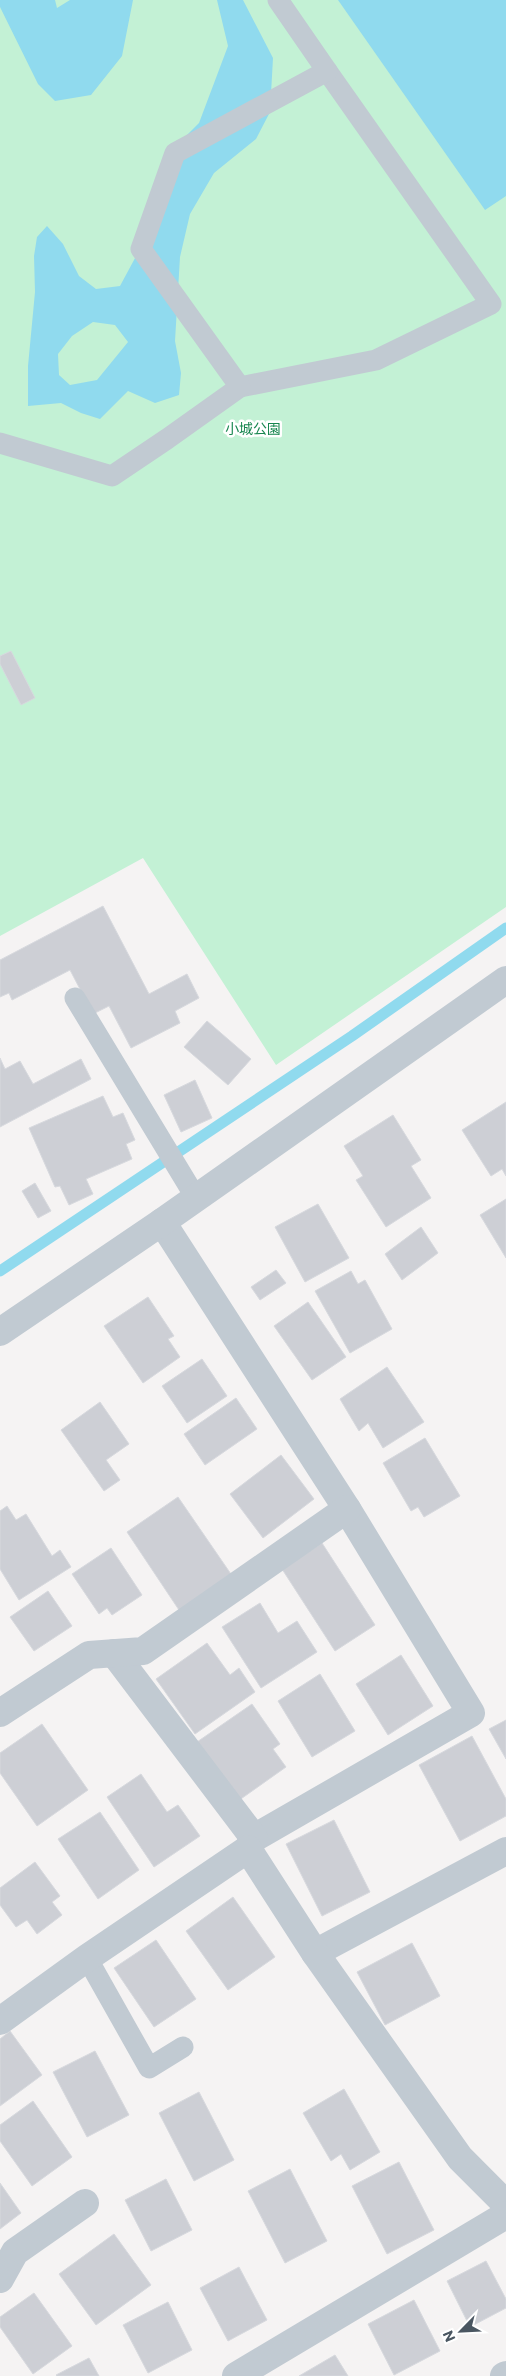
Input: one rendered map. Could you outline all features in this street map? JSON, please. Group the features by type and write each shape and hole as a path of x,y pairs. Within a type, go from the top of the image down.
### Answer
{"street":[{"path":"0,1332 162,1222 506,981"},
{"path":"0,2021 251,1843 472,1713 347,1509 162,1222"},
{"path":"0,1713 90,1655 143,1651 347,1509"},
{"path":"114,1653 251,1843 315,1953 460,2158 506,2204"},
{"path":"315,1953 506,1851"},
{"path":"0,2279 15,2252 85,2203"},
{"path":"236,2376 506,2215"}],"lane":[{"path":"0,443 112,476 168,439 240,386 376,360 491,304 278,0"},
{"path":"240,386 141,249 175,153 327,71"},
{"path":"76,998 196,1198"},
{"path":"87,1958 149,2068 183,2047"}],"green space":[{"name":"小城公園","path":"0,0 506,0 506,907 276,1065 143,858 0,936"}],"water":[{"path":"0,0 55,0 57,8 70,0 133,0 122,56 91,95 55,101 38,84 0,7"},
{"path":"217,0 243,0 273,58 270,112 256,139 214,173 190,214 180,257 175,341 181,373 179,395 155,403 128,391 100,419 81,413 61,403 28,406 28,366 35,292 34,256 37,237 47,226 63,244 79,276 96,289 120,286 141,247 162,160 199,123 228,46","holes":["93,322 115,325 128,342 97,380 70,385 59,375 58,354 72,336"]},
{"path":"338,0 506,0 506,196 485,210"}],"building":[{"path":"11,651 35,698 21,705 0,664 0,656"},
{"path":"103,906 149,994 187,974 199,998 175,1011 180,1023 131,1048 109,1006 93,1014 70,970 12,1000 9,993 0,997 0,960"},
{"path":"207,1021 251,1059 228,1085 184,1047"},
{"path":"0,1058 5,1069 20,1061 33,1084 81,1059 91,1079 0,1127"},
{"path":"195,1080 212,1118 181,1132 164,1095"},
{"path":"103,1096 113,1117 123,1113 135,1140 126,1144 132,1159 86,1179 93,1194 69,1205 60,1186 55,1187 29,1128"},
{"path":"506,1102 506,1176 502,1169 491,1176 462,1130"},
{"path":"393,1115 421,1160 411,1166 431,1198 386,1227 356,1180 363,1176 344,1146"},
{"path":"35,1183 51,1211 38,1218 22,1191"},
{"path":"506,1199 506,1258 480,1215"},
{"path":"318,1204 349,1258 305,1282 275,1227"},
{"path":"421,1227 438,1253 402,1280 385,1254"},
{"path":"276,1270 286,1283 260,1300 251,1287"},
{"path":"351,1271 358,1284 365,1280 392,1329 350,1353 315,1291"},
{"path":"148,1297 174,1336 168,1339 180,1357 143,1383 104,1326"},
{"path":"308,1302 346,1357 312,1380 274,1326"},
{"path":"202,1359 227,1396 187,1423 162,1386"},
{"path":"387,1367 424,1422 383,1448 368,1423 359,1431 340,1399"},
{"path":"236,1398 257,1429 205,1465 184,1434"},
{"path":"100,1402 129,1444 106,1460 120,1480 104,1491 61,1430"},
{"path":"425,1438 460,1496 424,1517 418,1507 411,1511 383,1463"},
{"path":"281,1455 314,1499 263,1538 230,1494"},
{"path":"178,1497 233,1577 181,1613 127,1532"},
{"path":"7,1506 16,1520 26,1514 52,1556 60,1550 71,1567 19,1600 0,1569 0,1511"},
{"path":"322,1543 375,1625 335,1651 282,1569"},
{"path":"111,1548 142,1595 112,1615 107,1608 99,1614 72,1574"},
{"path":"48,1591 72,1626 34,1651 10,1617"},
{"path":"260,1603 278,1633 297,1621 317,1652 261,1688 222,1627"},
{"path":"207,1643 230,1675 239,1668 255,1692 195,1734 156,1679"},
{"path":"401,1655 433,1706 388,1735 356,1684"},
{"path":"320,1674 355,1731 312,1757 278,1701"},
{"path":"252,1704 280,1744 273,1749 286,1767 238,1801 197,1742"},
{"path":"506,1720 506,1759 489,1729"},
{"path":"42,1724 88,1790 37,1826 0,1773 0,1753"},
{"path":"472,1736 506,1799 506,1816 460,1841 419,1765"},
{"path":"141,1774 167,1812 178,1805 200,1836 154,1867 107,1797"},
{"path":"100,1812 139,1870 98,1899 58,1839"},
{"path":"334,1820 370,1892 322,1916 286,1844"},
{"path":"35,1862 60,1896 52,1902 62,1915 37,1934 27,1920 16,1927 0,1905 0,1888"},
{"path":"233,1897 275,1957 228,1990 186,1931"},
{"path":"156,1940 196,1999 154,2027 114,1968"},
{"path":"412,1943 440,1996 385,2025 357,1972"},
{"path":"10,2031 42,2075 0,2106 0,2039"},
{"path":"95,2051 129,2115 87,2137 53,2072"},
{"path":"344,2089 380,2152 350,2170 341,2154 331,2161 303,2113"},
{"path":"199,2092 234,2160 194,2181 159,2113"},
{"path":"33,2101 72,2157 32,2186 0,2141 0,2125"},
{"path":"399,2162 434,2230 387,2254 352,2186"},
{"path":"290,2169 327,2241 285,2263 248,2191"},
{"path":"166,2179 192,2230 151,2251 125,2200"},
{"path":"0,2183 21,2213 0,2229"},
{"path":"114,2234 151,2285 96,2325 59,2274"},
{"path":"486,2261 506,2299 506,2308 470,2327 447,2281"},
{"path":"239,2267 267,2320 228,2341 200,2288"},
{"path":"34,2293 72,2346 33,2374 0,2327 0,2317"},
{"path":"414,2300 440,2351 394,2375 368,2324"},
{"path":"168,2302 192,2350 148,2373 123,2325"},
{"path":"335,2355 348,2376 299,2376"},
{"path":"89,2358 99,2376 56,2375"}],"waterway":[{"path":"0,1271 352,1036 506,928"}]}
